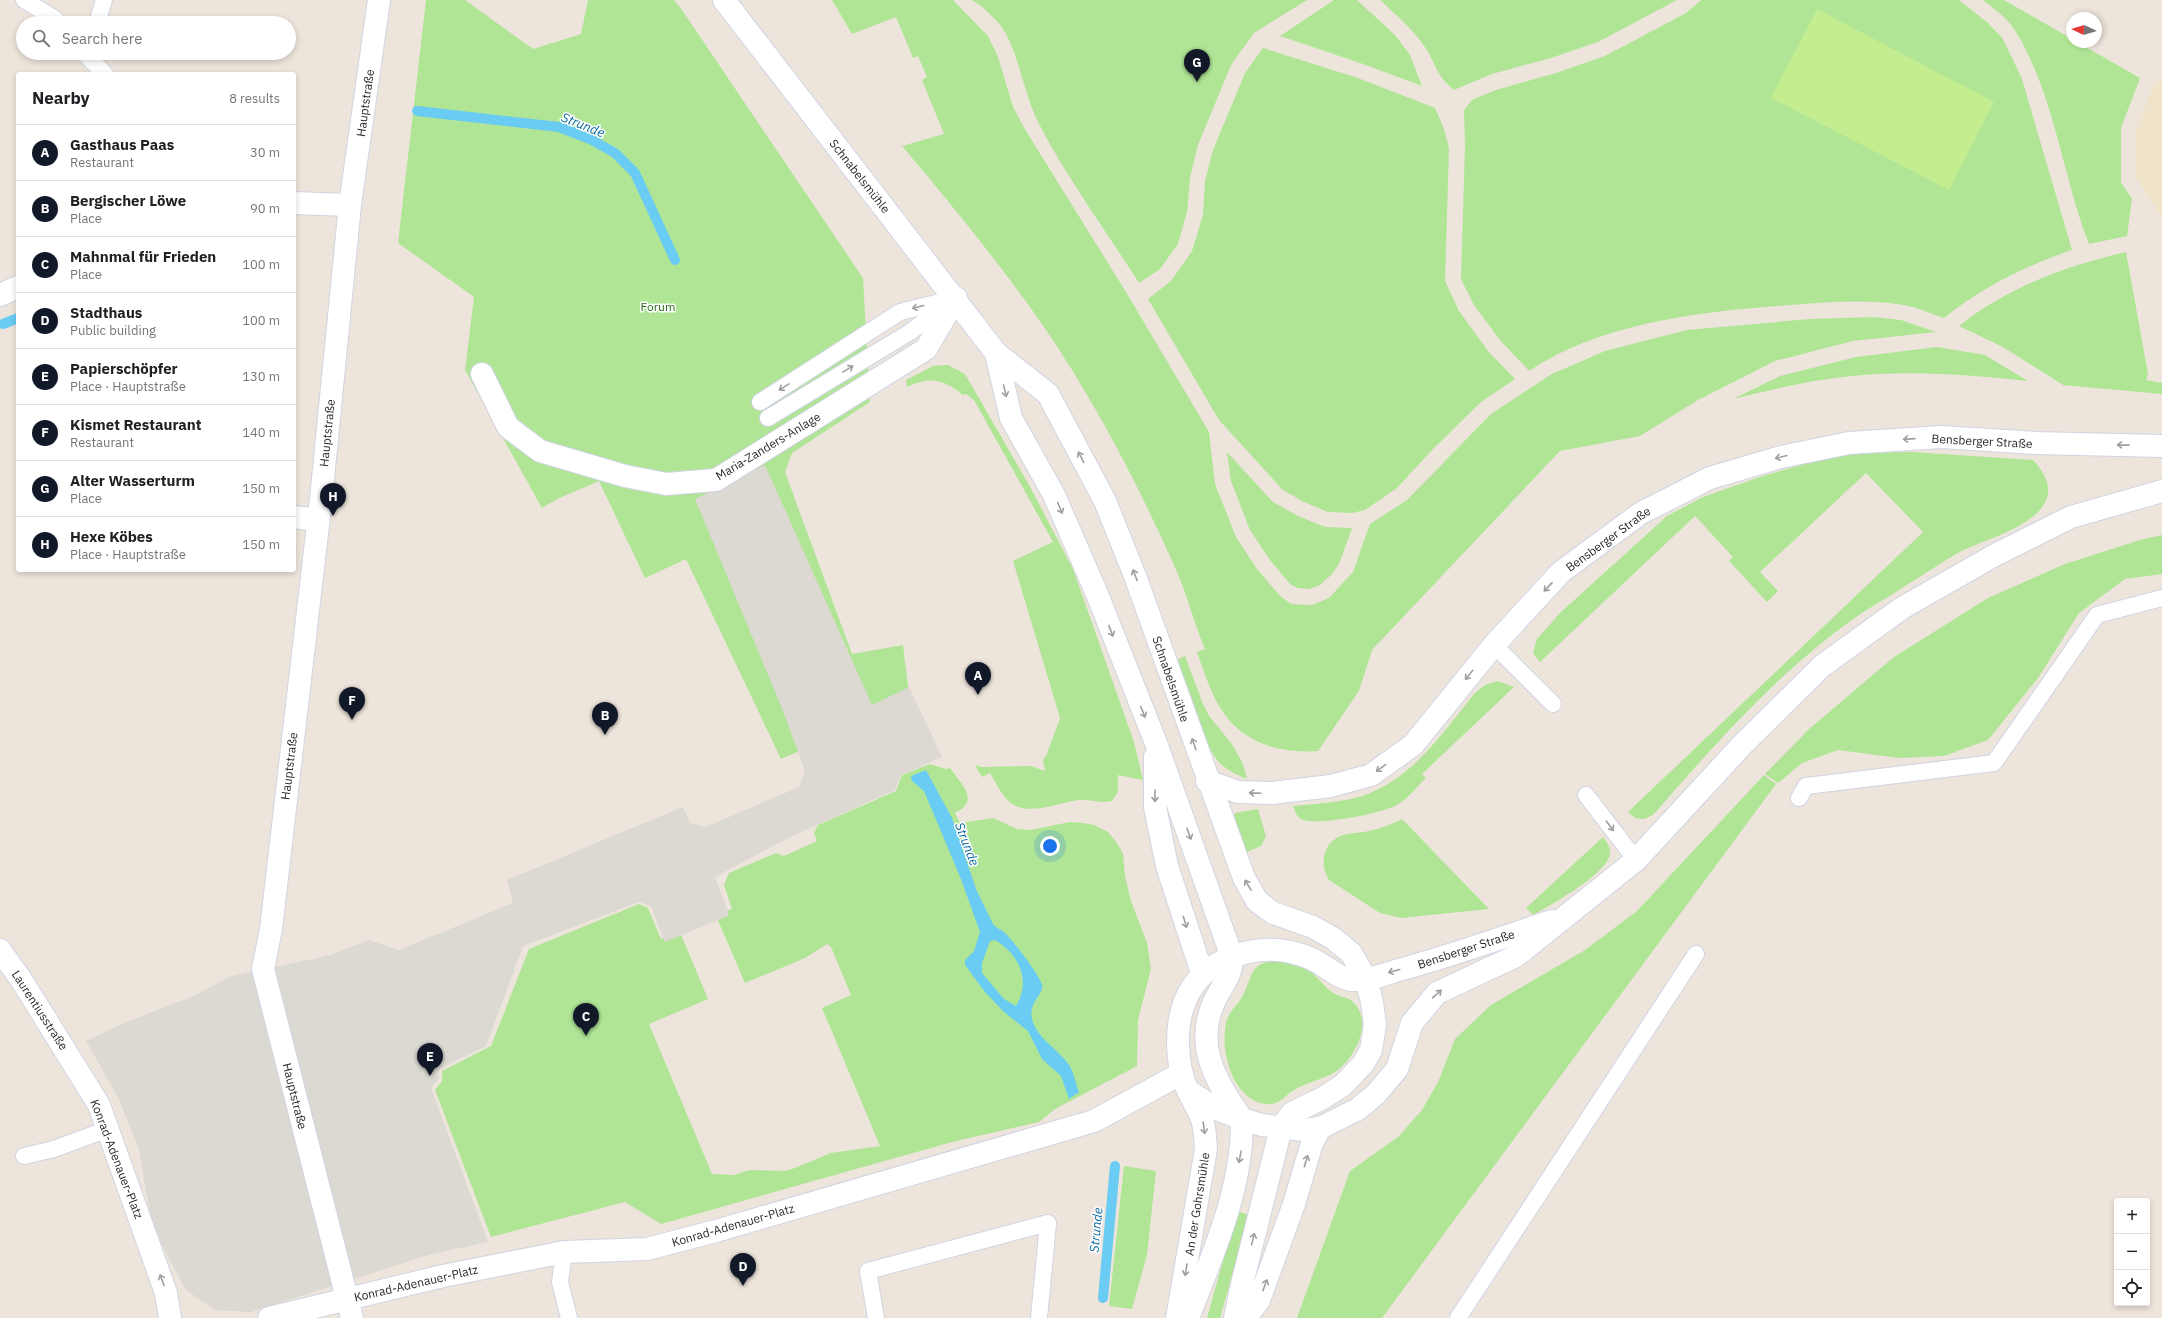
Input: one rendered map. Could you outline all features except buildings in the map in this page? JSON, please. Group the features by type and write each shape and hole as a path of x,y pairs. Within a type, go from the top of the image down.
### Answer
{"main road":[{"name":"Hauptstraße","path":"349,1309 262,969 270,929 318,520 350,205 379,0"},
{"name":"Schnabelsmühle","path":"724,0 956,298 996,353 1048,394 1105,501 1135,576 1207,781 1244,878 1257,901 1273,913 1313,927 1334,939 1351,953 1366,979 1375,1025 1371,1050 1363,1064 1343,1085 1323,1098 1292,1112 1281,1128"},
{"path":"296,203 350,205"},
{"path":"0,295 16,289"},
{"name":"Maria-Zanders-Anlage","path":"482,374 508,427 540,451 625,476 666,484 716,480 926,349 956,298"},
{"name":"Schnabelsmühle","path":"996,353 1011,418 1054,495 1097,594 1156,743 1232,957 1232,966 1229,977 1216,997 1209,1016 1205,1040 1209,1059 1218,1080 1242,1118"},
{"name":"Bensberger Straße","path":"1207,781 1238,792 1272,793 1331,786 1371,775 1413,745 1494,645 1562,572 1641,513 1710,478 1781,456 1849,443 1941,437 2036,443 2162,446"},
{"name":"Bensberger Straße","path":"1281,1128 1303,1130 1320,1128 1358,1109 1376,1094 1397,1069 1412,1024 1437,993 1516,956 1636,860 1742,745 1822,666 1902,608 1995,556 2070,517 2162,491"},
{"name":"Bensberger Straße","path":"1995,556 2074,526 2162,503"},
{"path":"296,517 318,520"},
{"name":"Schnabelsmühle","path":"1156,743 1155,807 1166,859 1202,973"},
{"name":"Bensberger Straße","path":"1366,979 1438,959 1565,917"},
{"name":"Laurentiusstraße","path":"0,950 79,1071"},
{"path":"1235,1318 1281,1128 1262,1125 1215,1108 1186,1083 1177,1037 1183,1008 1194,984 1202,973 1218,962 1244,952 1276,950 1295,953 1312,960 1341,976 1352,980 1366,979"},
{"name":"Konrad-Adenauer-Platz","path":"79,1071 99,1105 108,1129 166,1293 170,1318"},
{"name":"Konrad-Adenauer-Platz","path":"269,1318 349,1309 443,1276 564,1252 647,1249 716,1231 1094,1121 1186,1083"},
{"name":"An der Gohrsmühle","path":"1177,1318 1206,1148 1203,1120 1186,1083"},
{"name":"An der Gohrsmühle","path":"1188,1318 1217,1243 1234,1186 1242,1146 1242,1118"},
{"path":"1246,1318 1260,1300 1294,1204 1312,1144 1320,1128"}],"lane":[{"path":"24,0 51,16"},
{"path":"99,16 104,0"},
{"path":"91,60 103,72"},
{"path":"760,402 900,312 956,298"},
{"path":"768,418 910,332 956,298"},
{"path":"1799,798 1806,786 1994,763 2097,615 2162,598"},
{"path":"1494,645 1553,704"},
{"path":"1586,795 1636,860"},
{"path":"1458,1318 1696,954"},
{"path":"24,1156 54,1149 108,1129"},
{"path":"876,1318 868,1271 1048,1223 1039,1318"},
{"path":"564,1252 560,1282 569,1318"}],"shaded area":[{"path":"2162,80 2162,218 2136,177 2136,131 2153,86"},
{"path":"765,465 872,705 909,687 942,757 901,775 895,790 790,837 715,877 728,911 728,916 665,942 651,906 639,902 523,946 486,1046 439,1069 438,1080 431,1088 488,1242 432,1254 251,1312 214,1310 185,1289 166,1253 151,1219 139,1150 118,1097 86,1041 124,1023 196,995 231,976 331,955 369,940 399,950 513,903 507,880 683,807 690,823 706,827 799,787 805,771 783,711 695,499"}],"green space":[{"name":"Forum","path":"426,0 465,0 533,49 581,34 588,0 674,0 680,7 863,278 870,402 792,453 785,472 852,654 903,645 910,703 781,759 686,559 645,578 599,481 557,499 542,508 465,370 474,297 398,243"},
{"path":"832,0 953,0 988,36 998,57 1013,107 1026,131 1126,292 1209,432 1215,484 1236,537 1257,569 1280,596 1291,604 1312,605 1329,598 1353,572 1370,524 1407,500 1491,414 1552,374 1605,351 1687,330 1810,319 1874,317 1901,320 1936,332 1853,341 1775,361 1698,400 1640,436 1560,451 1372,650 1359,691 1318,751 1276,748 1251,738 1240,730 1230,721 1221,709 1210,689 1197,652 1205,649 1177,572 1148,509 1116,446 1082,386 1044,327 1010,280 902,146 944,134 922,80 927,77 918,56 913,58 896,17 852,34"},
{"path":"972,0 1307,0 1254,33 1231,65 1198,145 1190,178 1187,212 1178,244 1160,269 1139,283 1060,162 1048,141 1032,109 1017,60 1007,36 995,19 984,8"},
{"path":"1334,0 1357,0 1395,35 1410,55 1422,86 1280,36"},
{"path":"1380,0 1677,0 1598,42 1551,58 1492,74 1454,90 1443,79 1425,47 1415,34"},
{"path":"1701,0 1959,0 1988,23 2003,39 2022,79 2072,250 2021,270 2005,278 1989,287 1944,318 1908,306 1876,302 1819,303 1724,311 1655,322 1621,330 1558,354 1529,371 1500,340 1474,305 1461,279 1465,146 1464,110 1472,100 1496,90 1556,73 1605,56 1686,13"},
{"path":"1983,0 2004,0 2066,36 2066,48 2088,48 2140,78 2121,128 2121,182 2132,199 2127,236 2089,244 2040,82 2016,32 1997,11"},
{"path":"1817,9 1994,102 1949,190 1771,98"},
{"path":"1263,48 1358,78 1435,108 1444,129 1449,148 1445,281 1459,311 1488,351 1515,379 1481,402 1433,449 1397,488 1365,510 1352,513 1328,512 1304,502 1283,490 1219,420 1148,299 1171,281 1192,251 1203,215 1205,181 1213,150 1245,73"},
{"path":"2126,252 2148,374 2146,380 2162,383 2162,394 2063,385 2003,347 1959,326 1997,300 2038,280 2081,264"},
{"path":"1937,347 1985,355 2028,381 1918,373 1874,374 1807,382 1733,399 1780,376 1856,357"},
{"path":"948,365 965,374 1028,483 1073,569 1134,742 1143,780 1118,775 1118,792 1112,801 1103,802 1078,800 1040,808 1020,808 1012,804 1005,797 990,773 982,777 975,765 981,767 1031,766 1045,771 1043,760 1046,756 1060,718 1013,561 1053,542 974,400 966,394 963,395 949,385 936,381 923,381 907,387 906,380 933,366"},
{"path":"1227,452 1273,502 1298,516 1325,527 1352,528 1339,564 1332,574 1320,585 1309,589 1297,588 1290,584 1270,560 1250,530 1231,481"},
{"path":"1913,452 2033,460 2043,472 2048,486 2048,493 2043,506 2029,520 2020,526 1956,554 1862,613 1827,638 1748,710 1653,815 1644,819 1635,818 1628,812 1923,532 1866,473 1760,572 1778,591 1767,602 1729,561 1733,557 1695,516 1540,662 1533,653 1537,639 1560,613 1667,516 1703,497 1760,477 1814,461 1860,453"},
{"path":"2162,535 2162,574 2125,579 2079,613 2038,678 1988,740 1944,756 1899,758 1838,750 1802,763 1778,783 1765,774 1809,729 1894,657 1988,598 2065,564 2140,540"},
{"path":"1185,656 1209,716 1232,744 1243,764 1247,779 1224,767 1212,752 1200,727 1177,660"},
{"path":"1498,681 1514,687 1422,774 1426,778 1401,803 1378,812 1336,820 1303,820 1295,812 1293,806 1351,799 1390,783 1421,757 1449,726 1475,693 1485,685"},
{"path":"930,764 946,769 950,768 963,786 968,797 967,803 963,808 955,813 960,823 993,818 1017,829 1031,830 1070,822 1083,823 1094,825 1108,832 1117,843 1123,854 1125,876 1131,901 1147,943 1151,969 1138,1020 1137,1066 1055,1109 1039,1122 952,1142 661,1224 625,1202 491,1237 435,1090 442,1081 442,1071 491,1046 529,949 639,904 648,908 661,939 680,932 708,999 649,1024 712,1174 734,1175 749,1170 785,1171 831,1153 880,1146 822,1008 851,995 831,947 827,944 805,958 745,983 716,916 732,909 724,885 729,873 776,853 784,856 817,841 814,833 818,825 896,791 902,775"},
{"path":"1764,775 1776,784 1382,1318 1297,1318 1350,1171 1398,1137 1422,1110 1438,1082 1455,1039 1491,1005 1585,950 1637,911"},
{"path":"1258,809 1266,836 1261,846 1247,852 1234,816 1235,813"},
{"path":"1402,819 1489,909 1401,918 1380,913 1329,880 1324,867 1325,854 1327,848 1336,838 1351,833 1373,830"},
{"path":"1603,837 1609,847 1610,854 1607,862 1599,871 1577,888 1533,915 1526,908"},
{"path":"1278,961 1312,973 1326,988 1337,995 1351,1000 1359,1010 1362,1019 1362,1029 1355,1049 1349,1058 1335,1072 1299,1087 1277,1103 1269,1104 1256,1102 1246,1095 1238,1085 1231,1072 1227,1059 1225,1031 1228,1016 1241,998 1254,970 1262,964"},
{"path":"1124,1166 1156,1171 1147,1255 1132,1309 1109,1306"},
{"path":"1237,1211 1249,1215 1220,1318 1207,1318"}],"water":[{"path":"926,770 952,818 976,889 993,924 1005,933 1014,943 1032,967 1042,985 1041,992 1032,1008 1032,1019 1038,1032 1062,1056 1071,1068 1079,1092 1069,1099 1061,1076 1042,1059 1028,1031 1004,1012 985,992 965,965 965,960 974,951 980,932 961,879 924,791 912,781 911,776","holes":["995,940 1010,952 1020,968 1023,987 1021,997 1016,1006 1004,999 982,973 982,963 990,941"]}],"waterway":[{"name":"Strunde","path":"417,111 559,127 590,139 615,153 635,173 675,260"},
{"name":"Strunde","path":"3,324 16,319"},
{"name":"Strunde","path":"1103,1298 1115,1166"}],"place":[{"name":"Alter Wasserturm","path":"1197,82"},
{"name":"Hexe Köbes","path":"333,516"},
{"name":"Gasthaus Paas","path":"978,695"},
{"name":"Kismet Restaurant","path":"352,720"},
{"name":"Bergischer Löwe","path":"605,735"},
{"name":"Mahnmal für Frieden","path":"586,1036"},
{"name":"Papierschöpfer","path":"430,1076"},
{"name":"Stadthaus","path":"743,1286"}]}
